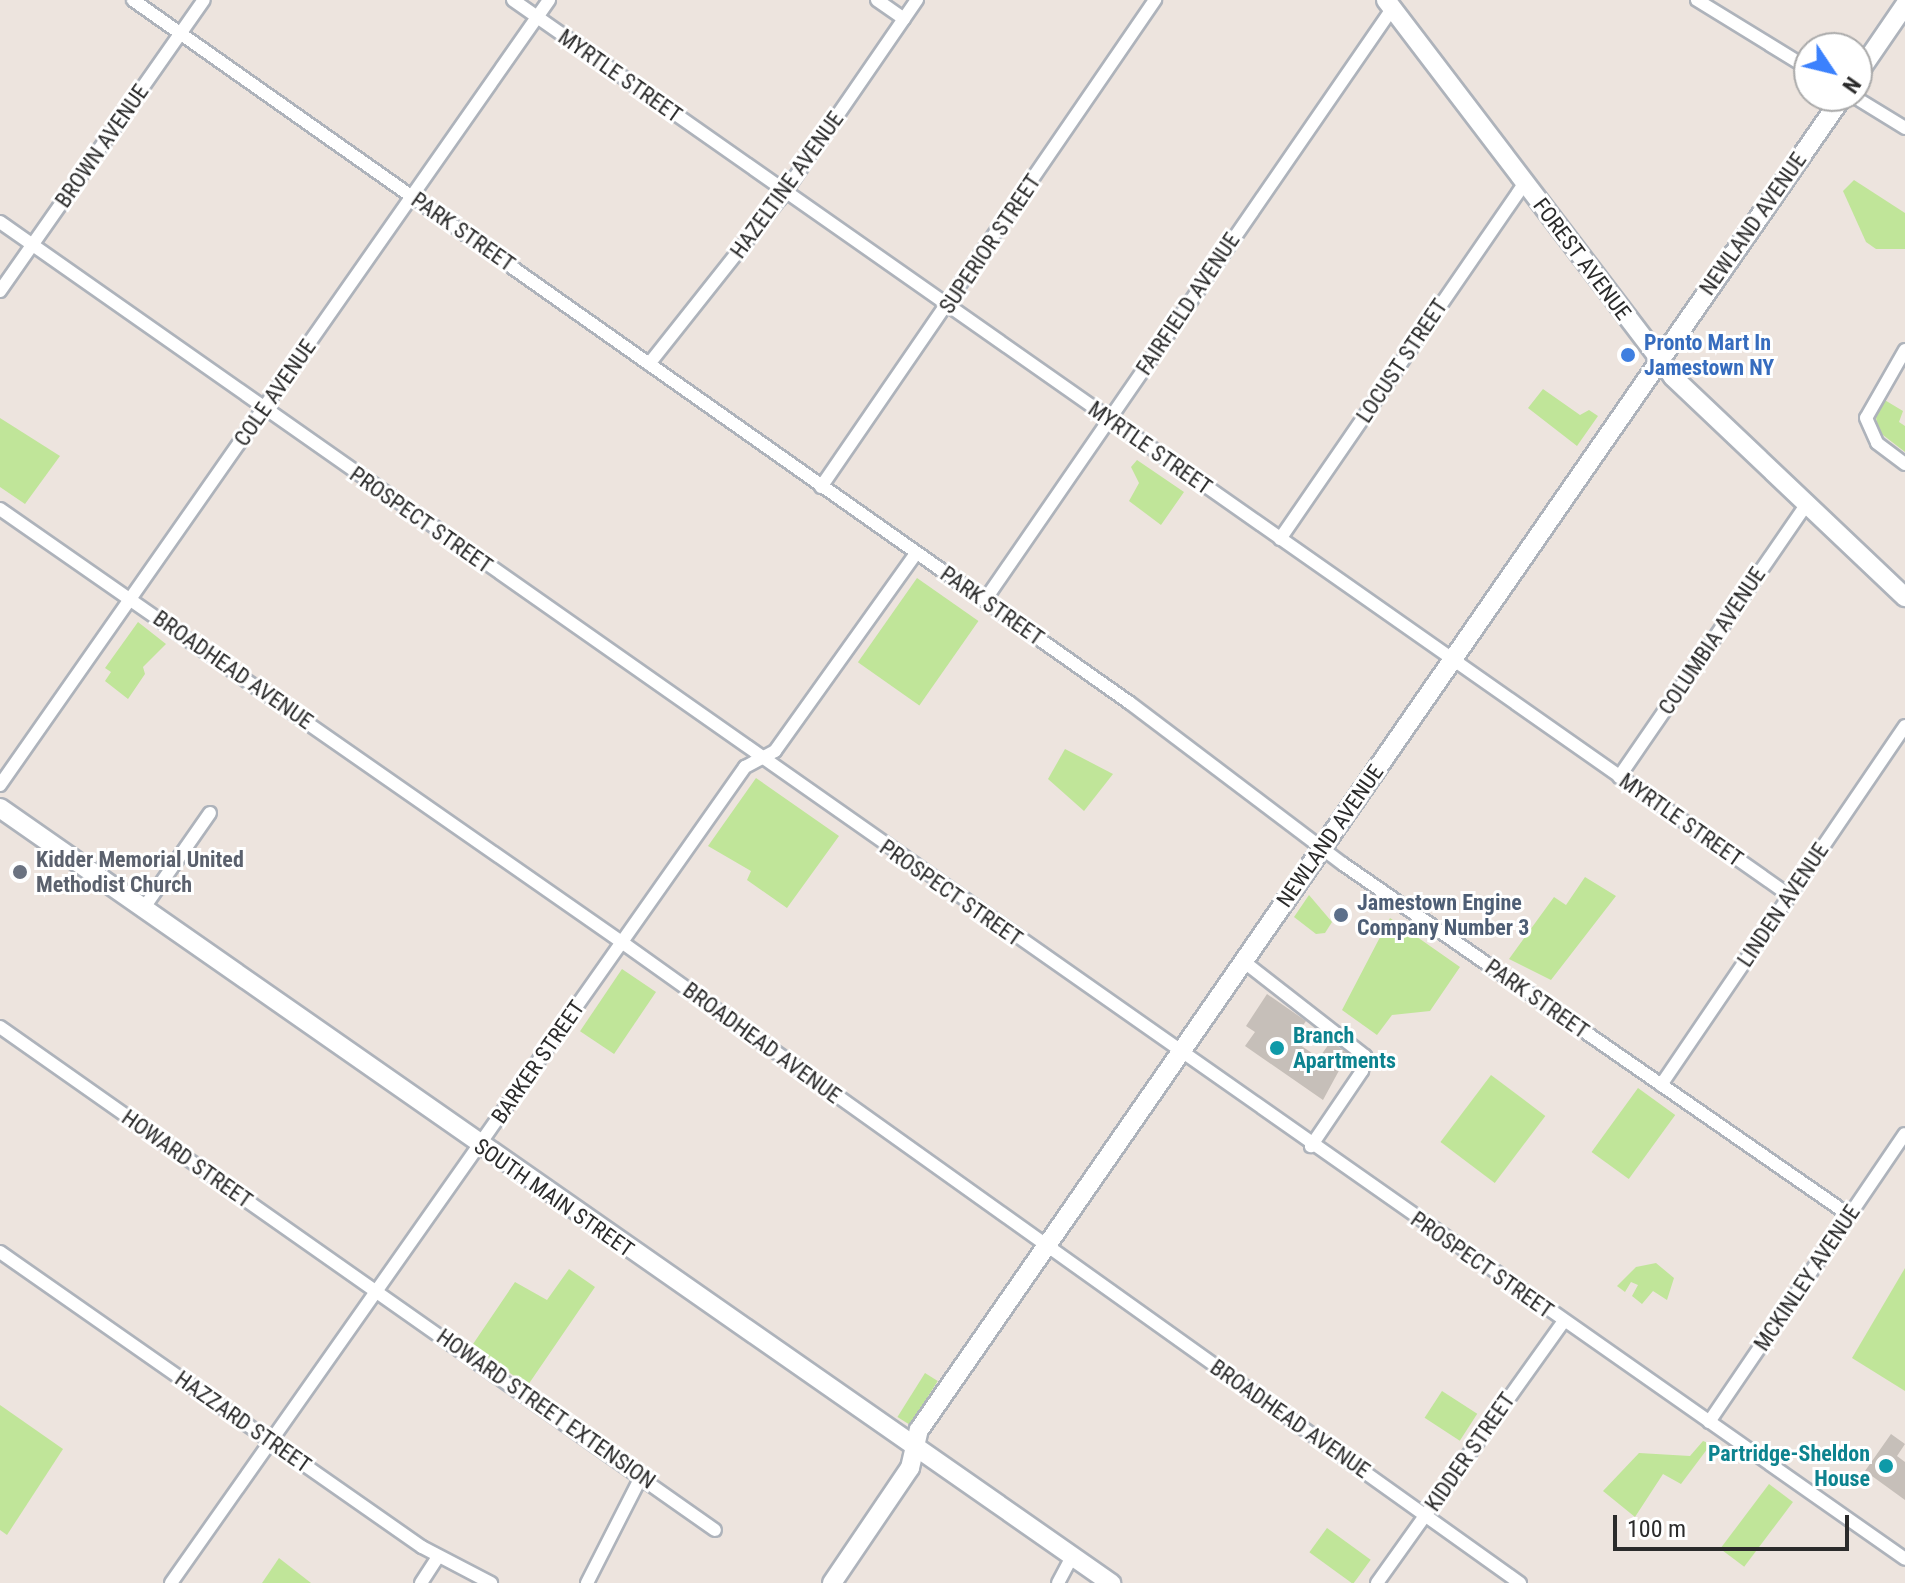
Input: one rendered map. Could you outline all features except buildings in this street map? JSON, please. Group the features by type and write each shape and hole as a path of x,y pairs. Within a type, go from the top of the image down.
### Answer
{"street":[{"name":"PARK STREET","path":"133,0 985,600 1323,847 1849,1215"},
{"name":"BROWN AVENUE","path":"0,291 204,0"},
{"name":"MYRTLE STREET","path":"513,0 1789,895"},
{"name":"COLE AVENUE","path":"0,785 549,0"},
{"path":"877,0 904,19"},
{"name":"HAZELTINE AVENUE","path":"649,364 786,192 917,0"},
{"name":"SUPERIOR STREET","path":"821,487 1155,0"},
{"path":"1697,0 1793,59"},
{"name":"FOREST AVENUE","path":"1389,4 1658,359 1806,505 1905,597"},
{"name":"FAIRFIELD AVENUE","path":"985,600 1389,4"},
{"path":"1873,52 1905,5"},
{"path":"1873,108 1905,128"},
{"name":"NEWLAND AVENUE","path":"832,1583 915,1451 919,1430 1832,112"},
{"name":"LOCUST STREET","path":"1280,539 1525,183"},
{"name":"PROSPECT STREET","path":"0,222 1179,1054 1905,1559"},
{"path":"1905,350 1869,409 1872,437 1905,464"},
{"name":"COLUMBIA AVENUE","path":"1619,777 1806,505"},
{"name":"BROADHEAD AVENUE","path":"0,509 623,943 1520,1583"},
{"name":"BARKER STREET","path":"171,1583 745,767 775,751 916,553"},
{"name":"LINDEN AVENUE","path":"1661,1085 1905,726"},
{"name":"SOUTH MAIN STREET","path":"0,808 915,1451 1111,1583"},
{"path":"143,909 210,813"},
{"path":"1243,961 1365,1056 1311,1146"},
{"name":"HOWARD STREET","path":"0,1027 375,1291"},
{"name":"MCKINLEY AVENUE","path":"1709,1422 1905,1134"},
{"name":"HAZZARD STREET","path":"0,1252 438,1557 491,1583"},
{"name":"HOWARD STREET EXTENSION","path":"375,1291 715,1530"},
{"name":"KIDDER STREET","path":"1377,1583 1563,1322"},
{"path":"587,1583 641,1477"},
{"path":"421,1583 438,1557"},
{"path":"1058,1583 1072,1557"}],"green space":[{"path":"1854,180 1905,213 1905,249 1876,249 1866,242 1843,191"},
{"path":"1543,389 1580,415 1589,410 1598,416 1577,446 1528,408"},
{"path":"1883,399 1903,411 1899,422 1905,426 1905,452 1879,432 1875,413"},
{"path":"0,418 60,456 25,504 0,487"},
{"path":"1137,460 1184,492 1161,525 1129,501 1139,483 1131,467"},
{"path":"917,578 978,621 919,705 858,662"},
{"path":"138,622 166,644 143,667 145,674 128,699 105,681 111,672 105,668"},
{"path":"1065,749 1113,774 1084,811 1048,779"},
{"path":"756,778 839,836 787,908 747,880 751,871 708,846"},
{"path":"1585,877 1616,896 1551,980 1509,959 1554,897 1566,905"},
{"path":"1309,895 1332,922 1325,933 1316,934 1294,917"},
{"path":"1390,918 1460,967 1430,1011 1392,1015 1377,1035 1342,1010"},
{"path":"622,969 656,992 614,1054 580,1031"},
{"path":"1491,1075 1545,1116 1495,1183 1440,1142"},
{"path":"1638,1088 1675,1115 1629,1179 1592,1152"},
{"path":"1656,1263 1674,1278 1667,1300 1653,1291 1642,1304 1632,1296 1638,1285 1631,1282 1625,1292 1617,1286 1636,1267"},
{"path":"1905,1268 1905,1391 1852,1358"},
{"path":"569,1269 595,1287 528,1385 471,1347 515,1282 547,1300"},
{"path":"925,1373 938,1381 910,1425 897,1417"},
{"path":"1442,1391 1477,1414 1460,1441 1425,1418"},
{"path":"0,1405 63,1449 7,1535 0,1530"},
{"path":"1703,1441 1711,1444 1681,1484 1663,1474 1635,1517 1603,1491 1639,1453 1690,1456"},
{"path":"1769,1484 1793,1502 1744,1567 1720,1549"},
{"path":"1327,1528 1371,1560 1352,1583 1309,1552"},
{"path":"279,1558 311,1583 262,1583"}],"place":[{"name":"Pronto Mart In Jamestown NY","path":"1628,355"},
{"name":"Kidder Memorial United Methodist Church","path":"20,872"},
{"name":"Jamestown Engine Company Number 3","path":"1341,915"},
{"name":"Branch Apartments","path":"1277,1048"},
{"name":"Partridge-Sheldon House","path":"1886,1466"}]}
